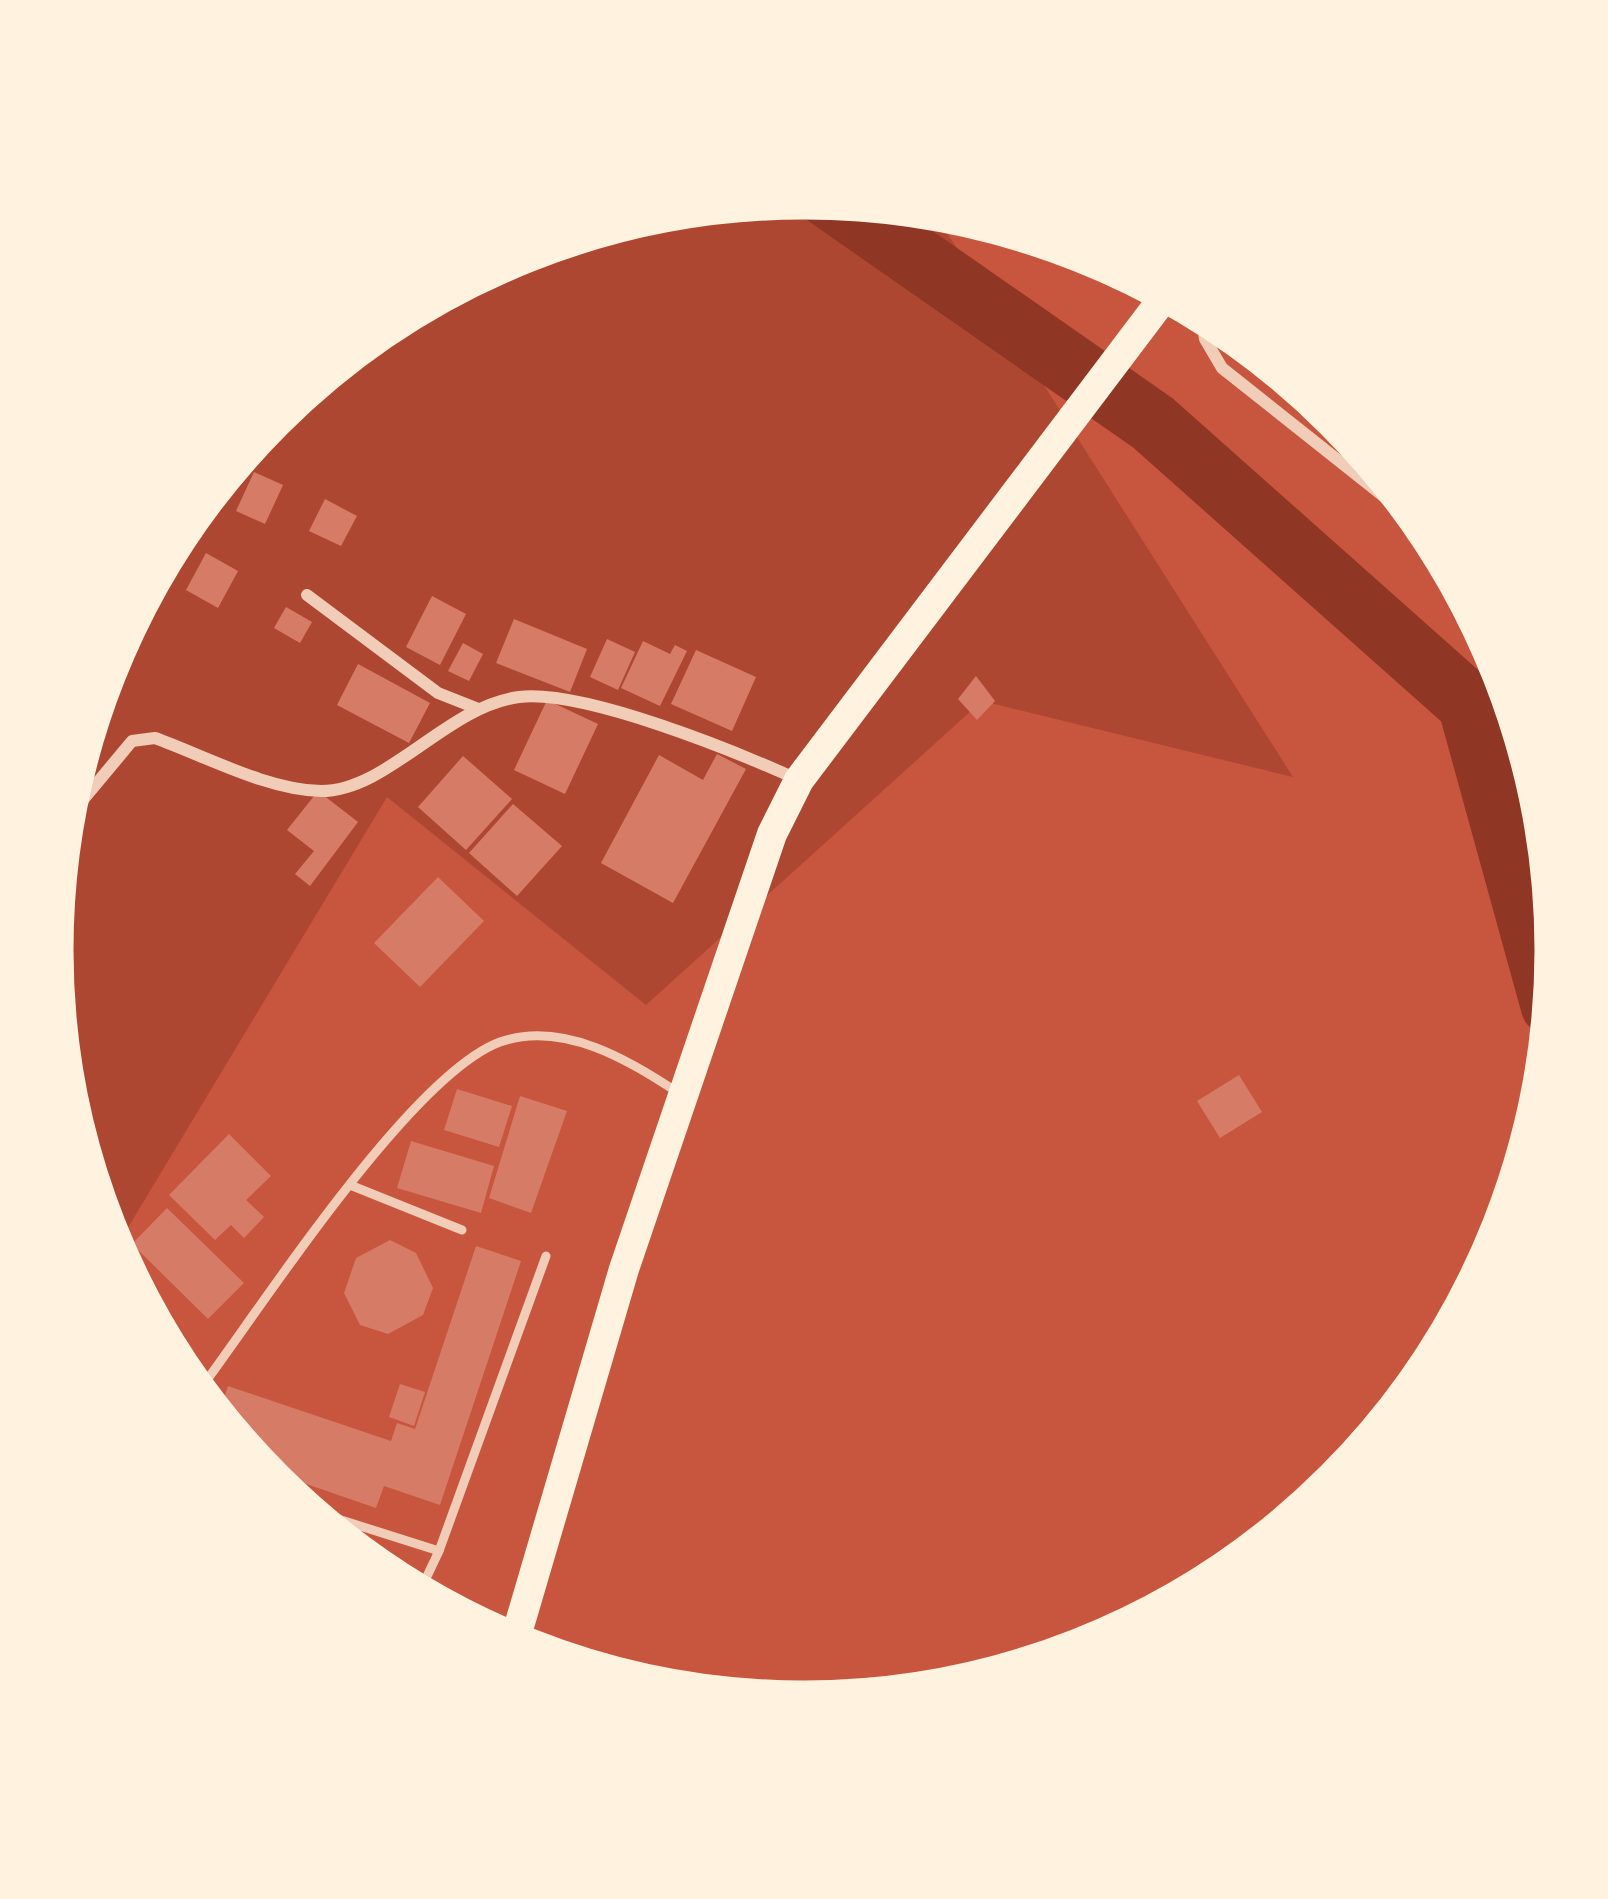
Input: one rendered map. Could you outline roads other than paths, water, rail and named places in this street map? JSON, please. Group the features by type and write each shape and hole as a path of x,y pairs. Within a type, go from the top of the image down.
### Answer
{"main road":[{"path":"518,1629 624,1269 772,834 800,780 1160,303"}],"street":[{"path":"1203,329 1222,368 1390,501"},
{"path":"307,595 438,693 476,708"},
{"path":"81,802 132,741 154,738 292,786 325,791 373,773 476,708 520,697 566,700 718,744 800,780"}],"lane":[{"path":"206,1381 350,1186 448,1072 502,1041 556,1038 624,1057 684,1097"},
{"path":"350,1186 463,1230"},
{"path":"424,1582 546,1256"},
{"path":"334,1518 439,1551"}],"waterway":[{"path":"852,213 1153,423 1469,704 1541,966"}]}
